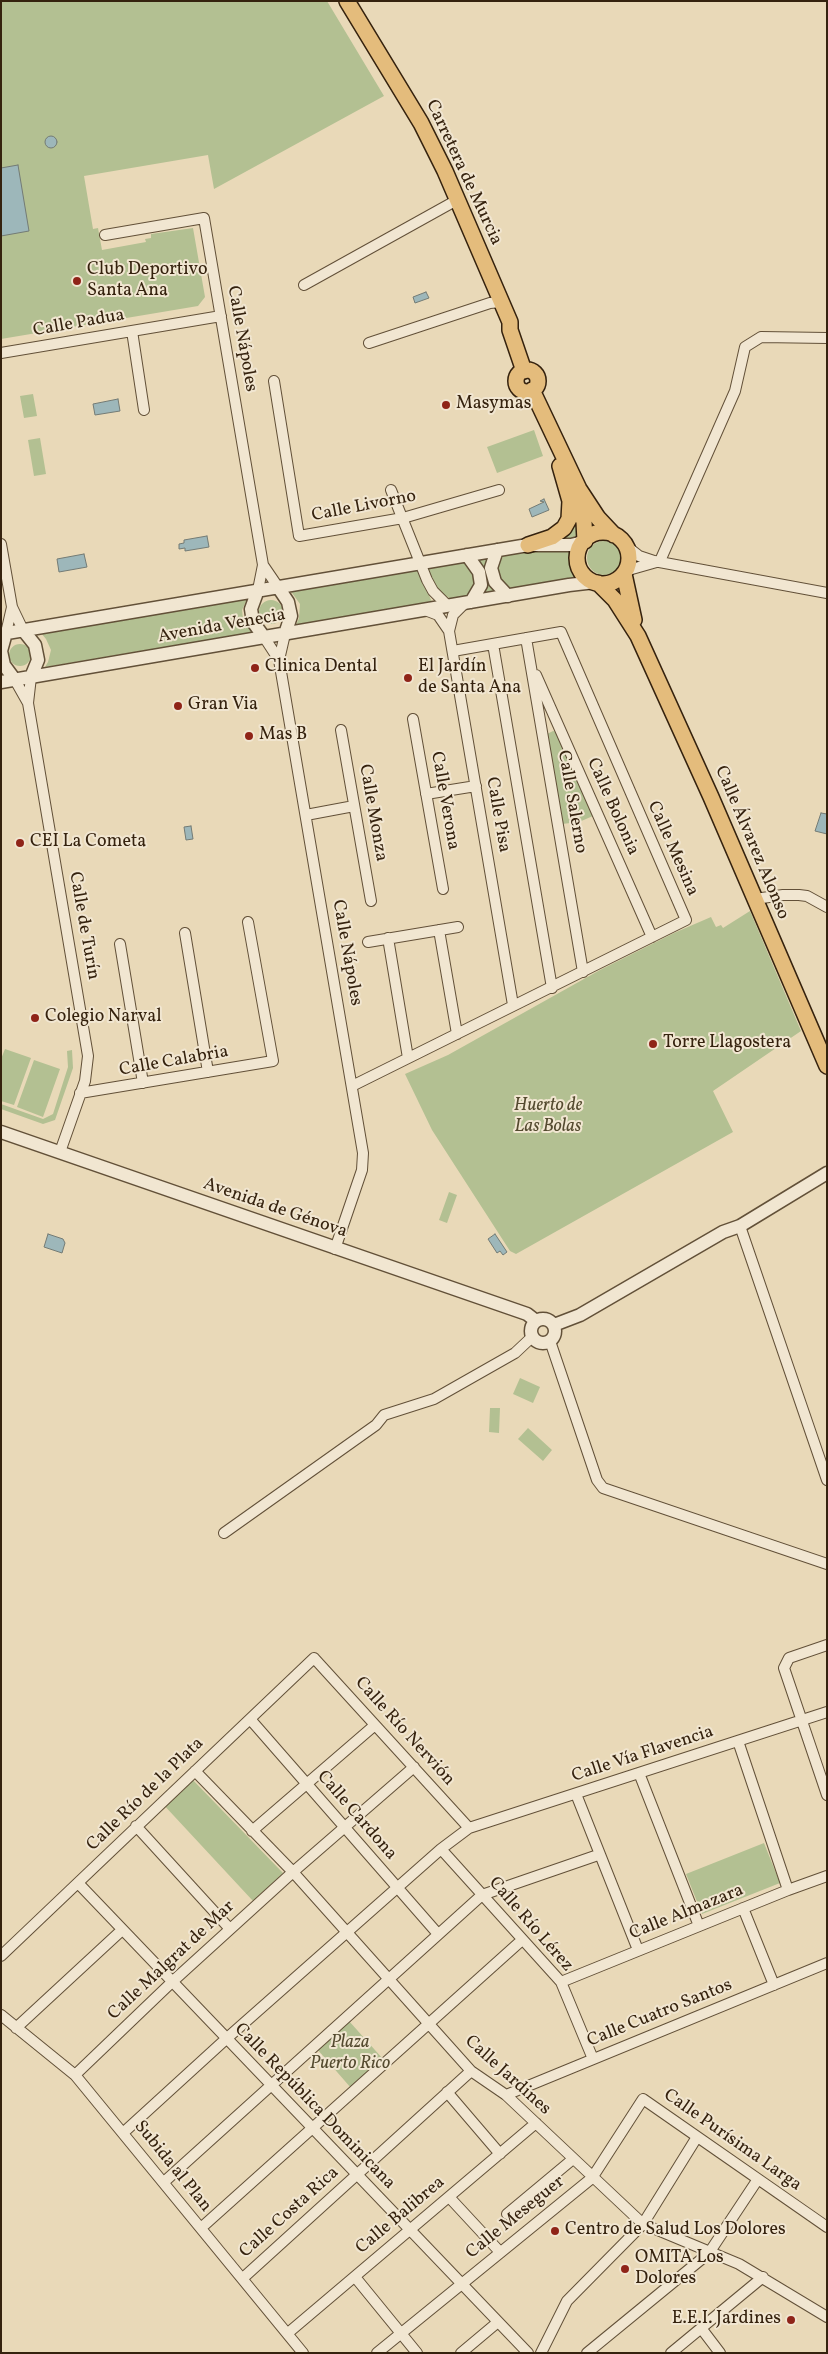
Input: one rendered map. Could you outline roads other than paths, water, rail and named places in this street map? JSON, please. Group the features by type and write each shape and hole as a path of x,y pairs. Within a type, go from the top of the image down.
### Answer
{"main road":[{"name":"Carretera de Murcia","path":"347,1 421,123 510,322 510,330 524,371 532,372 537,378 537,385 532,390 586,500 598,518 620,540"},
{"name":"Carretera de Murcia","path":"549,426 579,503 584,522 584,542"},
{"path":"528,545 547,540 556,535 564,528 570,515 570,501 549,426"},
{"path":"596,534 620,540 629,559 625,572 614,581 596,583 584,576 579,567 578,553 584,542 596,534"},
{"name":"Calle Álvarez Alonso","path":"625,572 629,606 638,636 827,1066"},
{"name":"Calle Álvarez Alonso","path":"596,583 614,600 638,636"}],"street":[{"path":"304,284 457,200"},
{"name":"Calle Nápoles","path":"105,234 204,218 263,565 258,590"},
{"path":"368,344 490,303 501,302"},
{"name":"Calle Padua","path":"1,353 221,316"},
{"path":"132,331 144,410"},
{"path":"625,572 660,561 735,391 745,347 761,337 827,338"},
{"name":"Calle Livorno","path":"274,381 299,536 403,518 499,490"},
{"path":"392,490 433,591 448,606"},
{"path":"620,540 639,556 827,593"},
{"name":"Avenida Venecia","path":"3,634 496,550 528,545 571,545 584,542"},
{"path":"1,544 12,607 23,630 35,645 38,660 32,677"},
{"path":"496,550 491,568 495,582 508,596"},
{"path":"449,631 453,615 468,602 481,586 479,572 467,555"},
{"name":"Calle Nápoles","path":"263,565 278,587"},
{"name":"Avenida Venecia","path":"1,682 468,602 596,583"},
{"path":"278,587 288,602 291,616 285,634"},
{"path":"258,590 251,609 253,622 264,637"},
{"path":"12,607 3,634 1,651 4,665 15,680"},
{"path":"425,610 438,615 449,631"},
{"name":"Calle Pisa","path":"449,631 513,1005"},
{"name":"Calle Mesina","path":"352,1086 686,920 561,632 453,651"},
{"name":"Calle Nápoles","path":"285,634 279,660 364,1159 335,1249"},
{"name":"Calle Nápoles","path":"264,637 279,660"},
{"name":"Calle Salerno","path":"526,638 583,972"},
{"name":"Calle Pisa","path":"493,644 552,988"},
{"name":"Calle Bolonia","path":"530,662 652,938"},
{"name":"Calle de Turín","path":"32,677 28,702 87,1048 88,1065 60,1152"},
{"name":"Calle de Turín","path":"15,680 28,702"},
{"name":"Calle Verona","path":"413,719 442,889"},
{"name":"Calle Monza","path":"341,730 371,901"},
{"path":"426,794 476,786"},
{"path":"306,815 354,806"},
{"path":"755,899 783,894 799,895 807,896 827,907"},
{"name":"Calle Calabria","path":"80,1093 273,1062 248,922"},
{"path":"368,942 458,927"},
{"path":"439,930 457,1034"},
{"path":"185,933 208,1072"},
{"path":"388,938 408,1058"},
{"path":"120,944 143,1083"},
{"name":"Avenida de Génova","path":"1,1132 527,1314 536,1321"},
{"path":"805,1185 820,1167 827,1163"},
{"path":"554,1325 580,1315 723,1232 740,1226 805,1185 827,1174"},
{"path":"740,1226 827,1480"},
{"path":"546,1319 554,1325 555,1334 550,1341 540,1343 532,1337 531,1326 536,1321 546,1319"},
{"path":"224,1533 369,1430 384,1415 434,1399 515,1353 532,1337"},
{"path":"550,1341 600,1486 606,1490 827,1564"},
{"path":"826,1793 784,1668 789,1658 827,1645"},
{"name":"Calle Río de la Plata","path":"1,1956 314,1658"},
{"name":"Calle Río Nervión","path":"314,1658 469,1828"},
{"name":"Calle Vía Flavencia","path":"123,2133 226,2039 441,1849 469,1828 827,1712"},
{"name":"Calle Cardona","path":"250,1719 438,1934"},
{"path":"252,1831 375,1724"},
{"path":"738,1741 788,1890"},
{"name":"Calle Malgrat de Mar","path":"75,2075 230,1929 414,1766"},
{"name":"Calle Jardines","path":"195,1771 293,1872 472,2071 506,2095 643,2224 739,2264 827,2317"},
{"path":"639,1773 699,1926"},
{"path":"576,1794 598,1855 638,1950"},
{"path":"136,1826 230,1929"},
{"name":"Calle Río Lérez","path":"441,1849 561,1982 593,2059"},
{"path":"164,2182 482,1895 598,1855"},
{"name":"Calle Almazara","path":"561,1982 827,1876"},
{"name":"Calle República Dominicana","path":"78,1883 528,2353"},
{"path":"743,1908 774,1985"},
{"path":"16,2028 122,1930"},
{"path":"201,2228 522,1940"},
{"name":"Calle Cuatro Santos","path":"506,2095 827,1963"},
{"name":"Subida al Plan","path":"1,2015 75,2075 304,2353"},
{"name":"Calle Costa Rica","path":"242,2278 472,2071"},
{"path":"448,2092 500,2154"},
{"name":"Calle Purísima Larga","path":"643,2099 827,2227"},
{"name":"Calle Meseguer","path":"377,2353 592,2178 643,2099"},
{"name":"Calle Balibrea","path":"288,2333 536,2123"},
{"path":"541,2353 567,2301 643,2224 697,2137"},
{"path":"507,2214 573,2159"},
{"path":"587,2353 709,2253 758,2179"},
{"path":"449,2197 500,2252"},
{"path":"355,2277 417,2353"},
{"path":"671,2353 763,2277"},
{"path":"461,2353 498,2322"},
{"path":"701,2328 720,2353"}],"water":[{"path":"49,136 53,136 57,142 53,148 49,148 45,144 45,140"},
{"path":"18,165 29,231 1,236 1,168"},
{"path":"426,292 429,298 415,303 413,297"},
{"path":"118,399 120,411 95,415 93,404"},
{"path":"544,499 549,510 532,517 529,509 544,502 540,501"},
{"path":"207,536 209,547 185,551 185,548 179,549 179,544 184,543 184,540"},
{"path":"84,554 87,567 59,572 57,559"},
{"path":"821,813 827,814 827,834 815,831"},
{"path":"191,826 193,839 186,840 184,827"},
{"path":"48,1234 63,1239 65,1243 62,1253 44,1247"},
{"path":"495,1234 507,1252 503,1255 500,1251 497,1253 488,1239"}],"place":[{"name":"Club Deportivo Santa Ana","path":"77,281"},
{"name":"Masymas","path":"446,405"},
{"name":"Clinica Dental","path":"255,668"},
{"name":"El Jardín de Santa Ana","path":"408,678"},
{"name":"Gran Via","path":"178,706"},
{"name":"Mas B","path":"249,736"},
{"name":"CEI La Cometa","path":"20,843"},
{"name":"Colegio Narval","path":"35,1018"},
{"name":"Torre Llagostera","path":"653,1044"},
{"name":"Centro de Salud Los Dolores","path":"555,2231"},
{"name":"OMITA Los Dolores","path":"625,2269"},
{"name":"E.E.I. Jardines","path":"791,2320"}],"park label":[{"name":"Huerto de Las Bolas","path":"548,1117"},
{"name":"Plaza Puerto Rico","path":"350,2054"}]}
